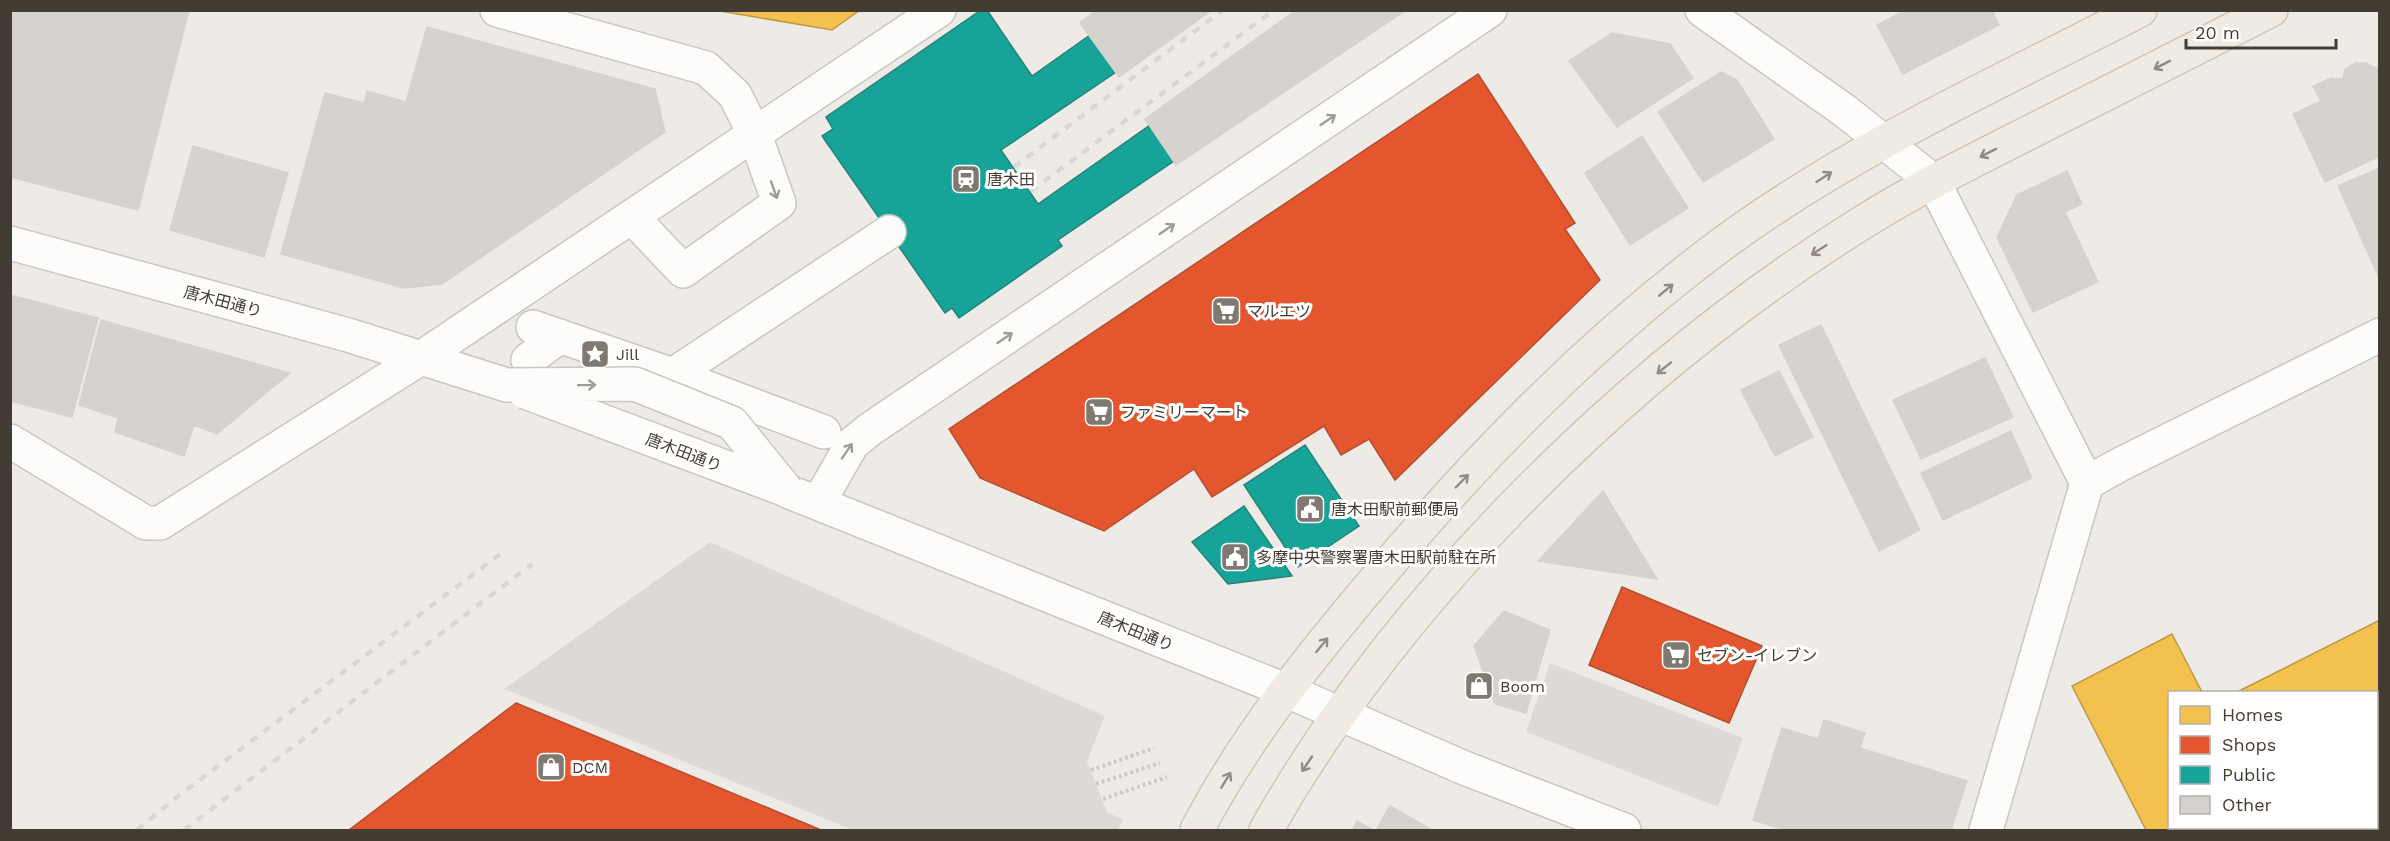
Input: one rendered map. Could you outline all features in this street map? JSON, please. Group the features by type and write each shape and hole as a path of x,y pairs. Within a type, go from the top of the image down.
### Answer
{"main road":[{"path":"1197,831 1243,752 1285,690 1431,513 1517,424 1617,330 1744,229 1884,140 2140,10"},
{"path":"1266,831 1297,778 1340,715 1399,638 1481,542 1557,464 1655,375 1778,277 1933,181 2271,10"}],"street":[{"path":"497,10 706,68 735,95 755,135 779,203 683,271 632,217"},
{"path":"10,441 146,523 160,523 422,358 939,10"},
{"path":"819,502 852,444 869,430 1490,10"},
{"path":"1702,10 1884,140 1933,181 2087,483 1986,831"},
{"path":"669,377 889,232"},
{"name":"唐木田通り","path":"10,243 422,358 507,386 819,502 1285,690 1340,715 1624,831"},
{"path":"528,360 546,331 824,432"},
{"path":"2087,483 2379,334"},
{"path":"507,386 634,384 732,423 788,491"}],"path":[{"path":"1091,770 1155,748"},
{"path":"1096,783 1160,763"},
{"path":"1102,799 1167,777"}],"shaded area":[{"path":"710,542 1105,716 1087,761 1107,812 1123,820 1118,830 853,830 504,689"},
{"path":"1550,663 1743,738 1718,807 1526,732"}],"building: Homes":[{"path":"714,10 860,10 832,30"},
{"path":"2380,620 2380,749 2378,750 2378,691 2239,691"},
{"path":"2172,634 2201,691 2168,691 2168,829 2222,829 2146,830 2072,686"}],"building: Shops":[{"path":"1478,74 1575,223 1565,229 1600,280 1395,480 1369,439 1341,455 1324,426 1212,497 1194,469 1104,531 980,478 949,429"},
{"name":"セブン-イレブン","path":"1622,587 1762,646 1729,723 1589,665"},
{"name":"DCM","path":"516,703 821,830 349,830"}],"building: Public":[{"path":"981,10 987,10 1032,76 1090,35 1116,72 1001,150 1038,204 1150,125 1174,161 1058,240 1062,246 959,318 952,308 945,313 822,136 833,129 826,117"},
{"path":"1305,445 1359,526 1298,567 1244,485"},
{"path":"1244,506 1292,576 1228,584 1192,542"}],"building: Other":[{"path":"10,10 189,10 138,210 10,177"},
{"path":"1097,10 1212,10 1119,77 1080,23"},
{"path":"1296,10 1406,10 1176,165 1145,119"},
{"path":"1906,10 1992,10 1999,25 1903,74 1877,25"},
{"path":"427,27 655,89 665,132 442,284 404,288 281,254 325,93 364,103 367,91 406,102"},
{"path":"1612,33 1670,44 1693,78 1617,127 1569,61"},
{"path":"2356,63 2366,63 2380,70 2380,156 2325,182 2293,114 2321,101 2313,86 2331,78 2343,79 2345,69"},
{"path":"1721,72 1737,80 1774,139 1703,182 1658,112"},
{"path":"1642,136 1688,208 1630,245 1585,173"},
{"path":"193,146 288,173 264,257 170,230"},
{"path":"2380,168 2380,280 2338,186"},
{"path":"2067,171 2082,204 2065,212 2098,282 2033,312 1997,237 2017,195"},
{"path":"10,295 98,318 72,417 10,401"},
{"path":"101,320 290,373 217,434 194,425 184,456 115,432 118,418 79,405"},
{"path":"1821,325 1920,530 1879,551 1779,345"},
{"path":"1985,358 2013,417 1921,459 1893,400"},
{"path":"1779,371 1813,437 1775,456 1741,390"},
{"path":"2011,431 2032,478 1943,520 1921,473"},
{"path":"1603,491 1657,579 1538,561"},
{"path":"1504,611 1550,630 1526,713 1495,704 1474,646"},
{"path":"1824,720 1865,733 1860,748 1967,781 1951,830 1786,830 1753,820 1782,728 1818,739"},
{"path":"1390,806 1432,830 1376,830"},
{"path":"1357,821 1373,830 1352,830"}],"railway":[{"path":"1014,167 1223,10"},
{"path":"1031,191 1274,10"},
{"path":"137,830 177,797 503,552"},
{"path":"184,830 532,564"}],"place":[{"name":"唐木田","path":"966,179"},
{"name":"マルエツ","path":"1226,311"},
{"name":"Jill","path":"595,354"},
{"name":"ファミリーマート","path":"1099,412"},
{"name":"唐木田駅前郵便局","path":"1310,509"},
{"name":"多摩中央警察署唐木田駅前駐在所","path":"1235,557"},
{"name":"セブン-イレブン","path":"1676,655"},
{"name":"Boom","path":"1479,686"},
{"name":"DCM","path":"551,767"}]}
